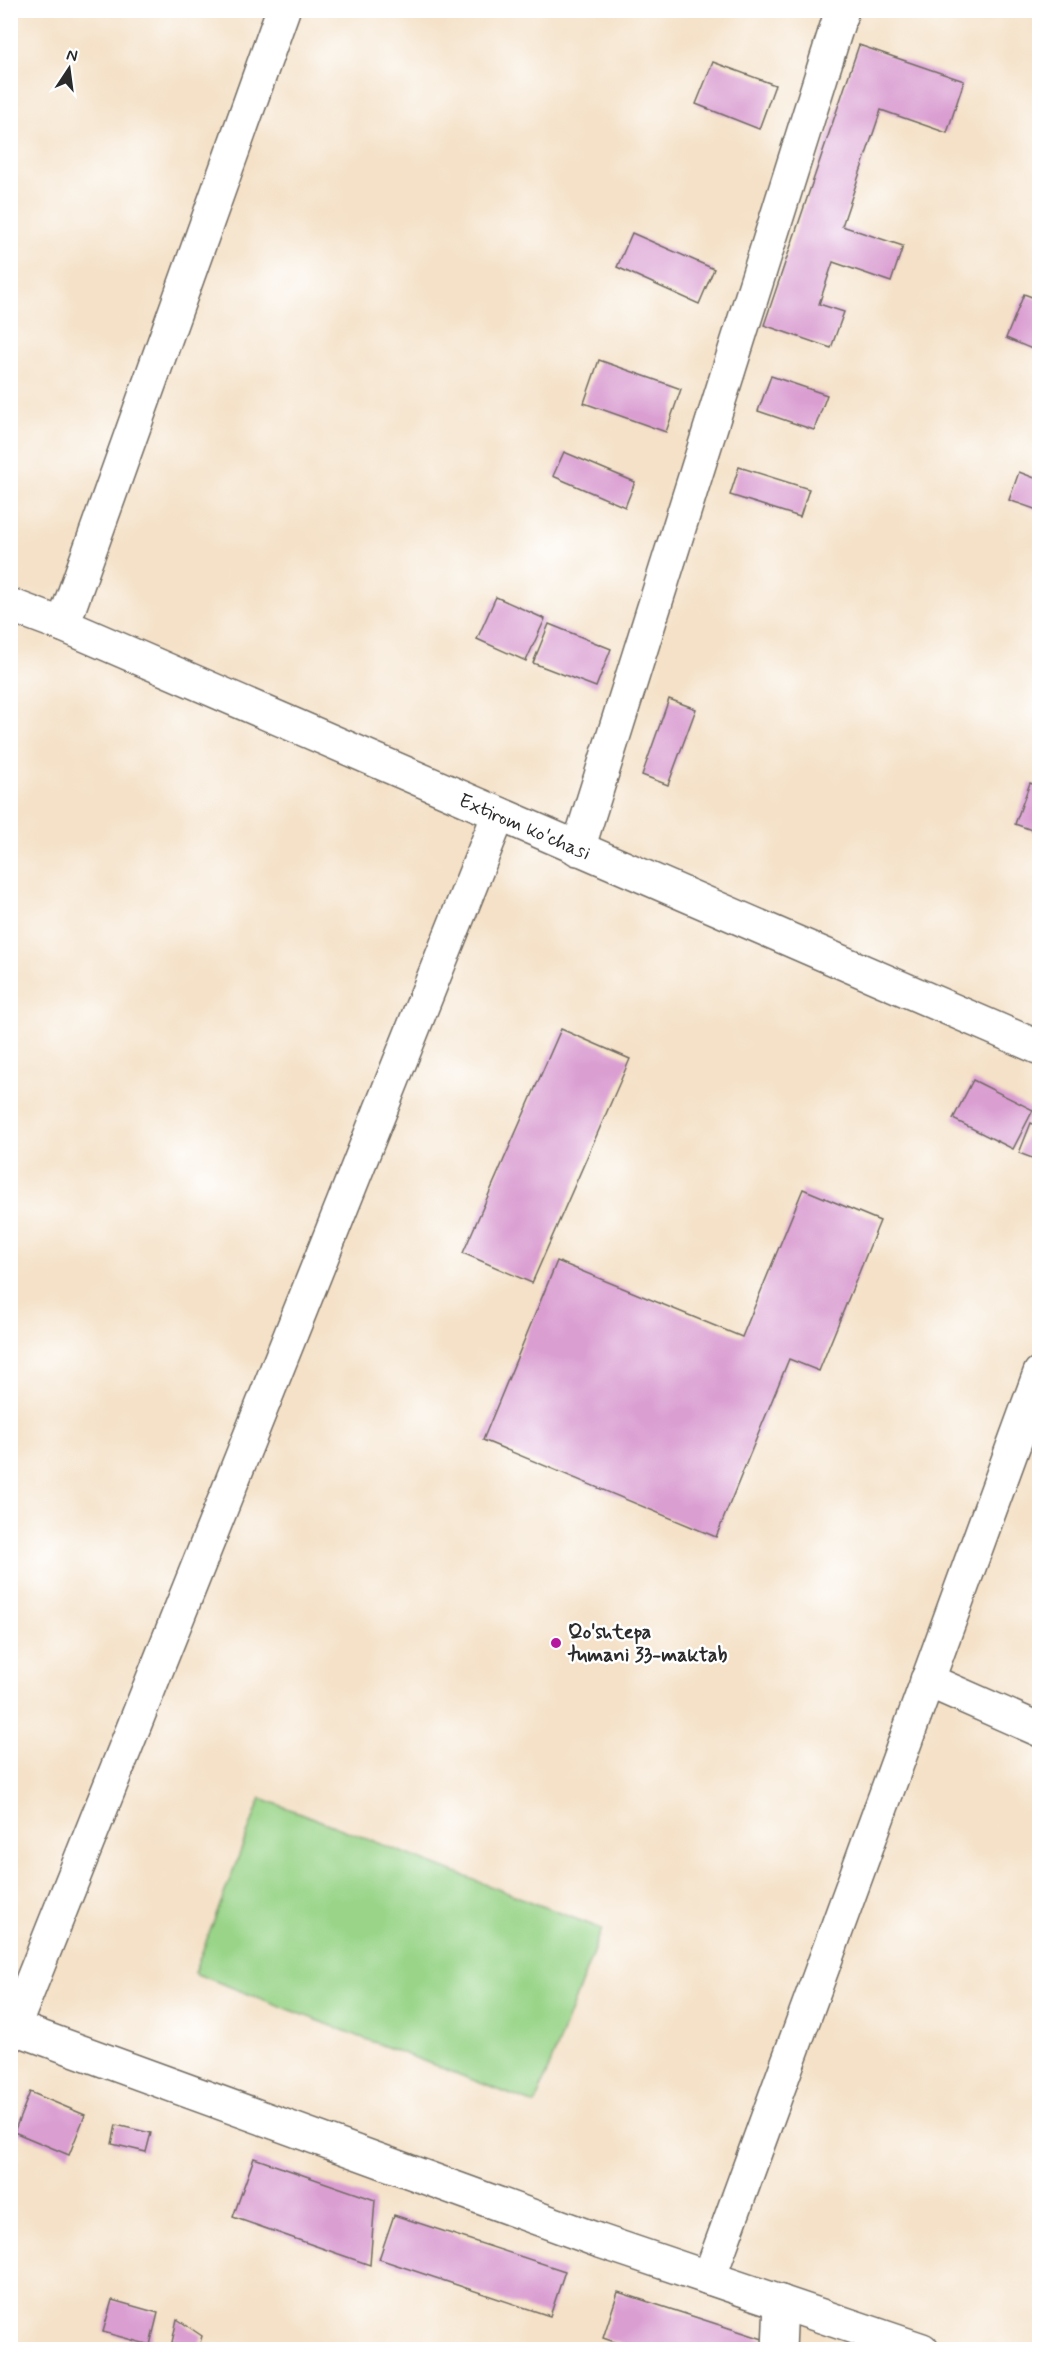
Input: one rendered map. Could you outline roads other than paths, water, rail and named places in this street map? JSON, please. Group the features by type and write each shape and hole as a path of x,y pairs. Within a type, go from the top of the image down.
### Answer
{"street":[{"path":"63,625 283,10"},
{"path":"578,849 842,10"},
{"name":"Extirom ko'chasi","path":"10,605 63,625 1040,1048"},
{"path":"499,814 12,2030 709,2278 922,2349"},
{"path":"709,2278 1040,1372"},
{"path":"927,1680 1040,1730"},
{"path":"779,2349 781,2302"}],"place":[{"name":"Qo'shtepa tumani 33-maktab","path":"556,1643"}]}
